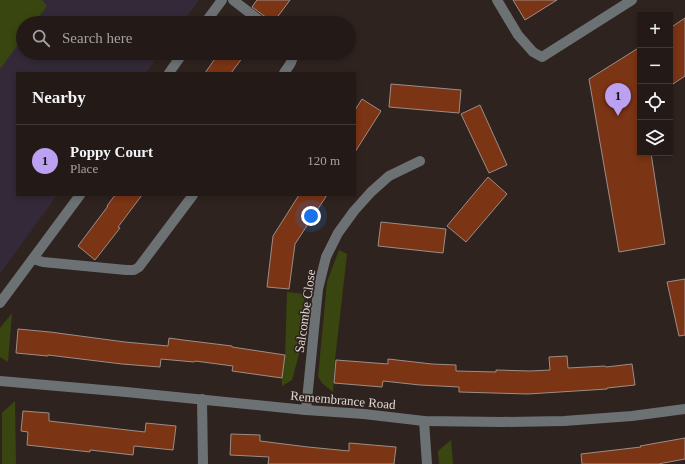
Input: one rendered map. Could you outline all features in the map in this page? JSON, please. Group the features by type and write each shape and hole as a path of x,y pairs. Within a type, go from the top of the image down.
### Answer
{"street":[{"path":"210,16 222,0"},
{"path":"233,0 254,16"},
{"path":"498,0 518,35 533,52 542,57 632,0"},
{"path":"170,72 178,60"},
{"path":"285,72 292,60"},
{"name":"Salcombe Close","path":"306,410 318,289 326,257 338,233 354,211 371,192 389,176 420,161"},
{"path":"0,303 79,196"},
{"path":"33,259 43,262 69,265 134,270 139,267 192,196"},
{"name":"Remembrance Road","path":"0,381 306,410 364,414 424,421 564,421 632,416 685,409"},
{"path":"202,399 203,464"},
{"path":"424,421 427,464"}],"shaded area":[{"path":"0,0 199,0 187,16 16,16 16,60 155,60 147,72 16,72 16,196 56,196 0,274"}],"green space":[{"path":"0,0 42,0 47,6 39,16 16,16 16,47 0,69"},
{"path":"339,250 347,254 335,360 333,392 323,384 318,377 327,282"},
{"path":"287,292 305,294 301,347 292,380 282,386 285,355"},
{"path":"12,313 8,362 0,357 0,328"},
{"path":"15,401 16,464 2,464 2,413"},
{"path":"451,440 453,464 439,464 438,451"}],"building":[{"path":"257,0 290,0 278,16 264,16 252,7"},
{"path":"513,0 557,0 525,20"},
{"path":"685,18 685,76 673,84 673,48 673,26"},
{"path":"637,49 637,156 651,156 665,244 619,252 589,79"},
{"path":"214,60 241,60 232,72 206,72"},
{"path":"391,84 461,90 459,113 389,107"},
{"path":"362,99 381,111 356,150 356,108"},
{"path":"480,105 507,165 489,173 461,114"},
{"path":"488,177 507,194 466,242 447,226"},
{"path":"114,196 141,196 118,227 120,228 95,260 78,246"},
{"path":"298,196 326,196 295,244 289,289 267,287 273,236"},
{"path":"381,222 446,229 443,253 378,246"},
{"path":"685,279 685,335 679,336 667,282"},
{"path":"18,329 168,346 169,338 232,346 285,355 282,378 232,371 233,366 195,361 161,359 160,367 16,353"},
{"path":"567,356 568,368 606,367 632,364 635,385 607,389 528,394 459,392 459,387 383,381 382,387 334,383 336,360 388,364 388,359 456,365 456,371 496,372 496,370 550,370 549,357"},
{"path":"23,411 49,413 49,421 145,432 146,423 176,426 173,450 134,446 133,455 27,445 28,432 21,431"},
{"path":"231,434 260,435 260,441 349,451 349,443 396,447 394,464 268,464 269,457 230,455"},
{"path":"685,438 685,459 658,464 582,464 581,454 641,447 640,446"}],"place":[{"name":"Poppy Court","path":"618,116"}]}
